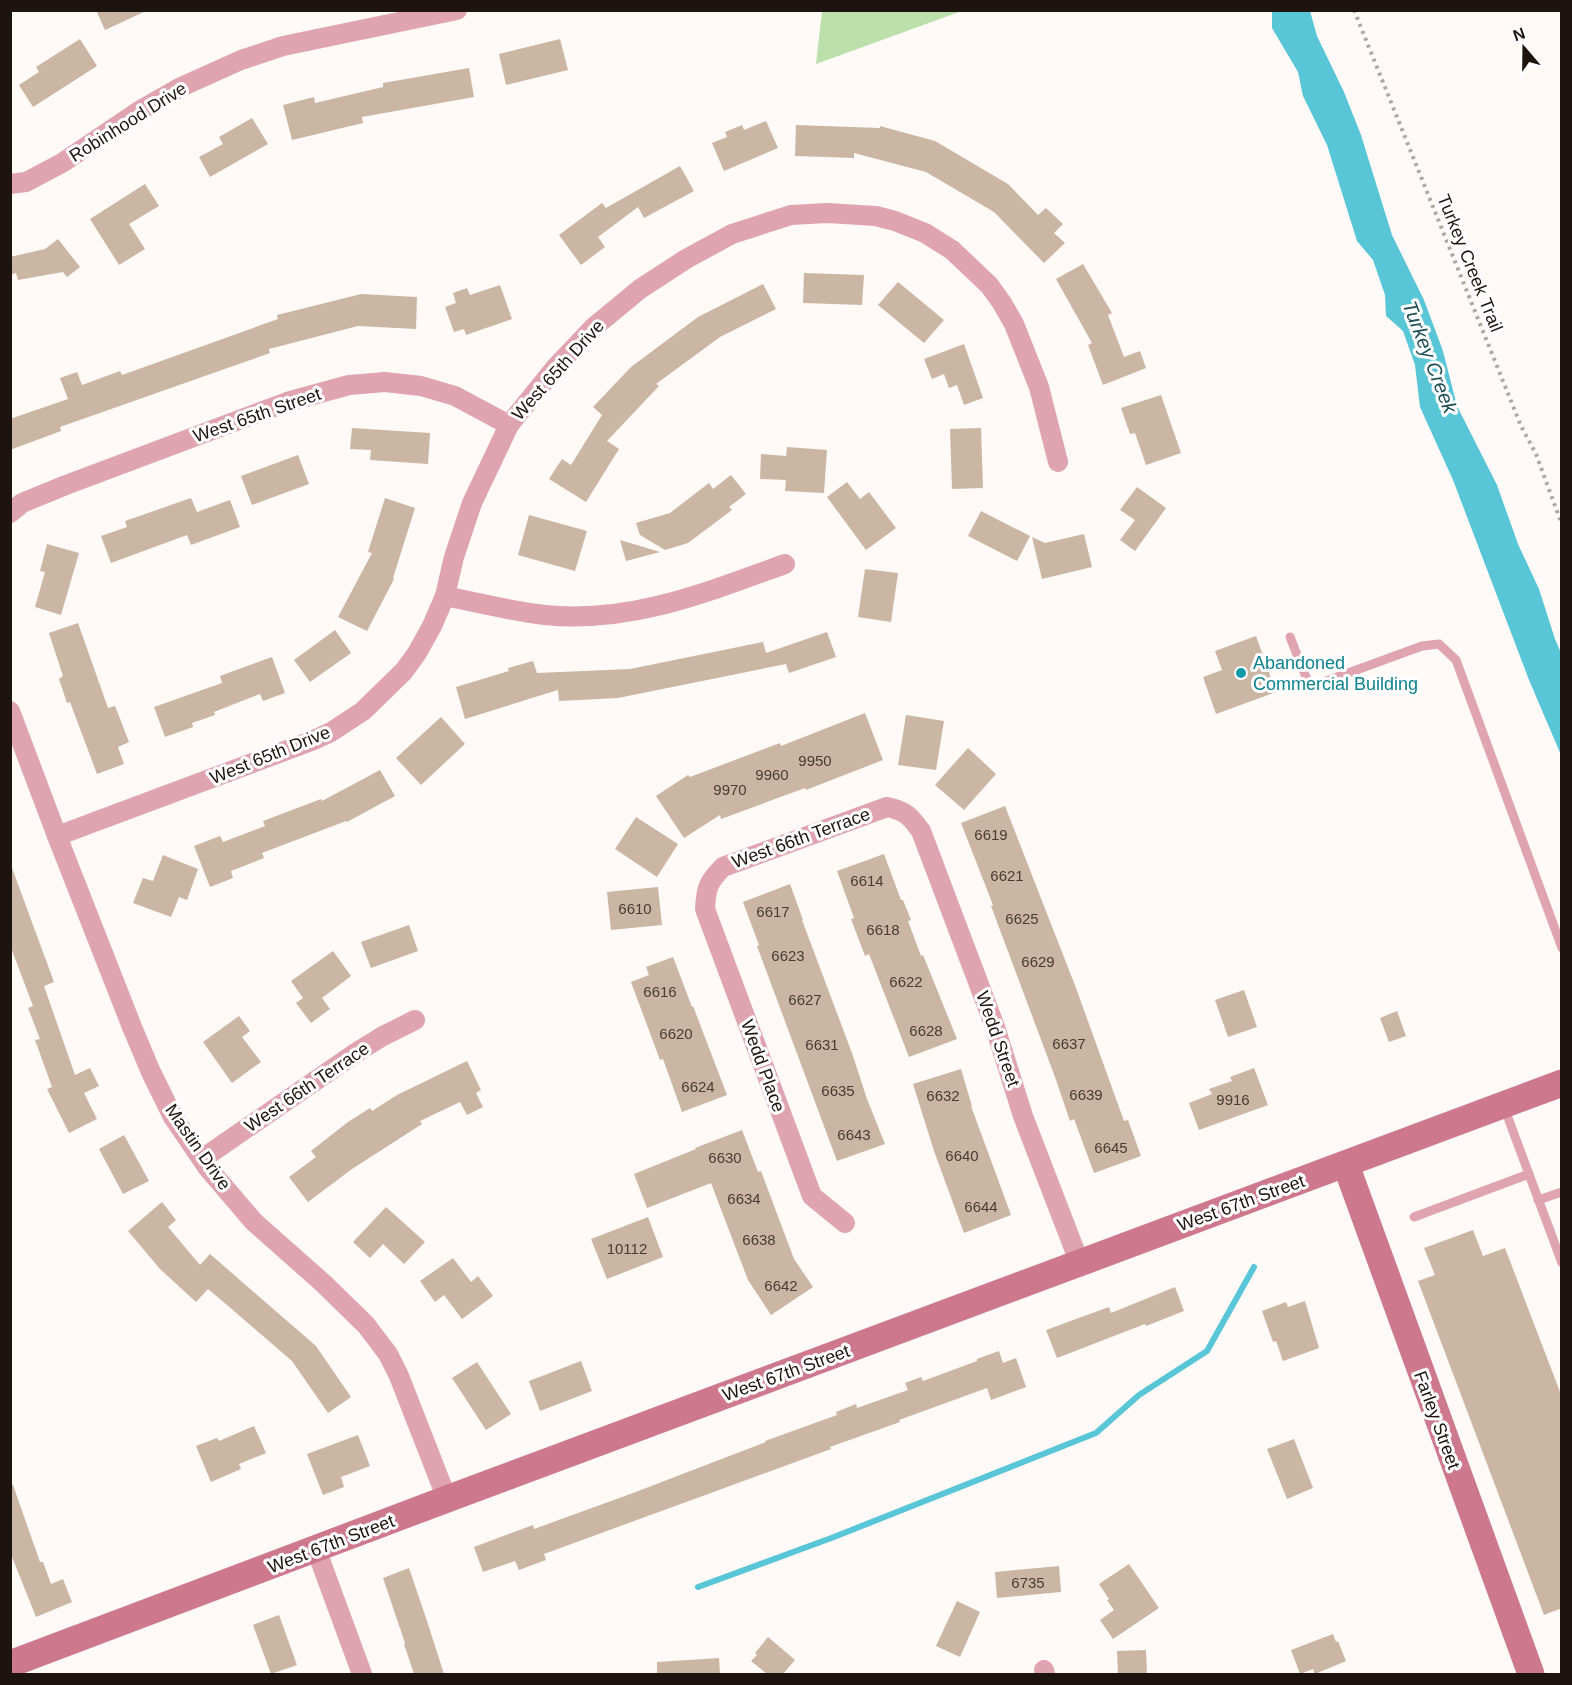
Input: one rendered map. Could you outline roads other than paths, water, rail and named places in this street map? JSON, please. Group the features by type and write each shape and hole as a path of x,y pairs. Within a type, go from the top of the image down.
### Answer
{"street":[{"name":"Robinhood Drive","path":"10,184 26,182 62,163 139,111 181,87 241,60 283,46 457,10"},
{"name":"West 65th Drive","path":"57,836 303,744 331,732 363,711 404,671 432,626 445,596 454,557 472,503 509,425 555,368 594,327 640,289 686,259 732,234 791,215 837,213 876,216 895,221 952,250 989,285 1019,334 1039,387 1058,462"},
{"name":"West 65th Street","path":"10,513 22,503 66,485 287,402 349,385 385,382 421,386 455,396 509,425"},
{"path":"445,596 546,615 598,616 642,611 691,598 785,564"},
{"name":"Mastin Drive","path":"10,711 150,1070 173,1117 202,1159 254,1222 323,1283 366,1325 388,1354 399,1376 447,1499"},
{"name":"West 66th Terrace","path":"706,896 712,878 723,867 887,807 901,810 911,817"},
{"name":"Wedd Street","path":"911,817 921,831 995,1027 1023,1116 1080,1264"},
{"name":"Wedd Place","path":"706,896 705,909 812,1196 845,1223"},
{"name":"West 66th Terrace","path":"202,1159 357,1052 415,1020"},
{"name":"West 67th Street","path":"10,1664 1562,1083"},
{"name":"Farley Street","path":"1346,1165 1531,1674"},
{"path":"316,1550 363,1674"}],"lane":[{"path":"1290,637 1310,687 1422,646 1439,644 1456,660 1562,948"},
{"path":"1503,1105 1562,1263"},
{"path":"1414,1217 1529,1174"},
{"path":"1538,1200 1562,1192"}],"water":[{"name":"Turkey Creek","path":"1272,11 1310,11 1317,36 1344,92 1361,135 1392,235 1424,300 1443,351 1457,406 1497,485 1518,544 1539,589 1561,653 1561,755 1529,680 1453,480 1420,407 1415,365 1403,331 1386,316 1385,295 1373,260 1357,241 1327,145 1303,96 1298,72 1272,28"}],"waterway":[{"path":"698,1587 834,1537 1096,1433 1139,1395 1207,1351 1254,1267"}],"place":[{"name":"Abandoned Commercial Building","path":"1241,673"}]}
